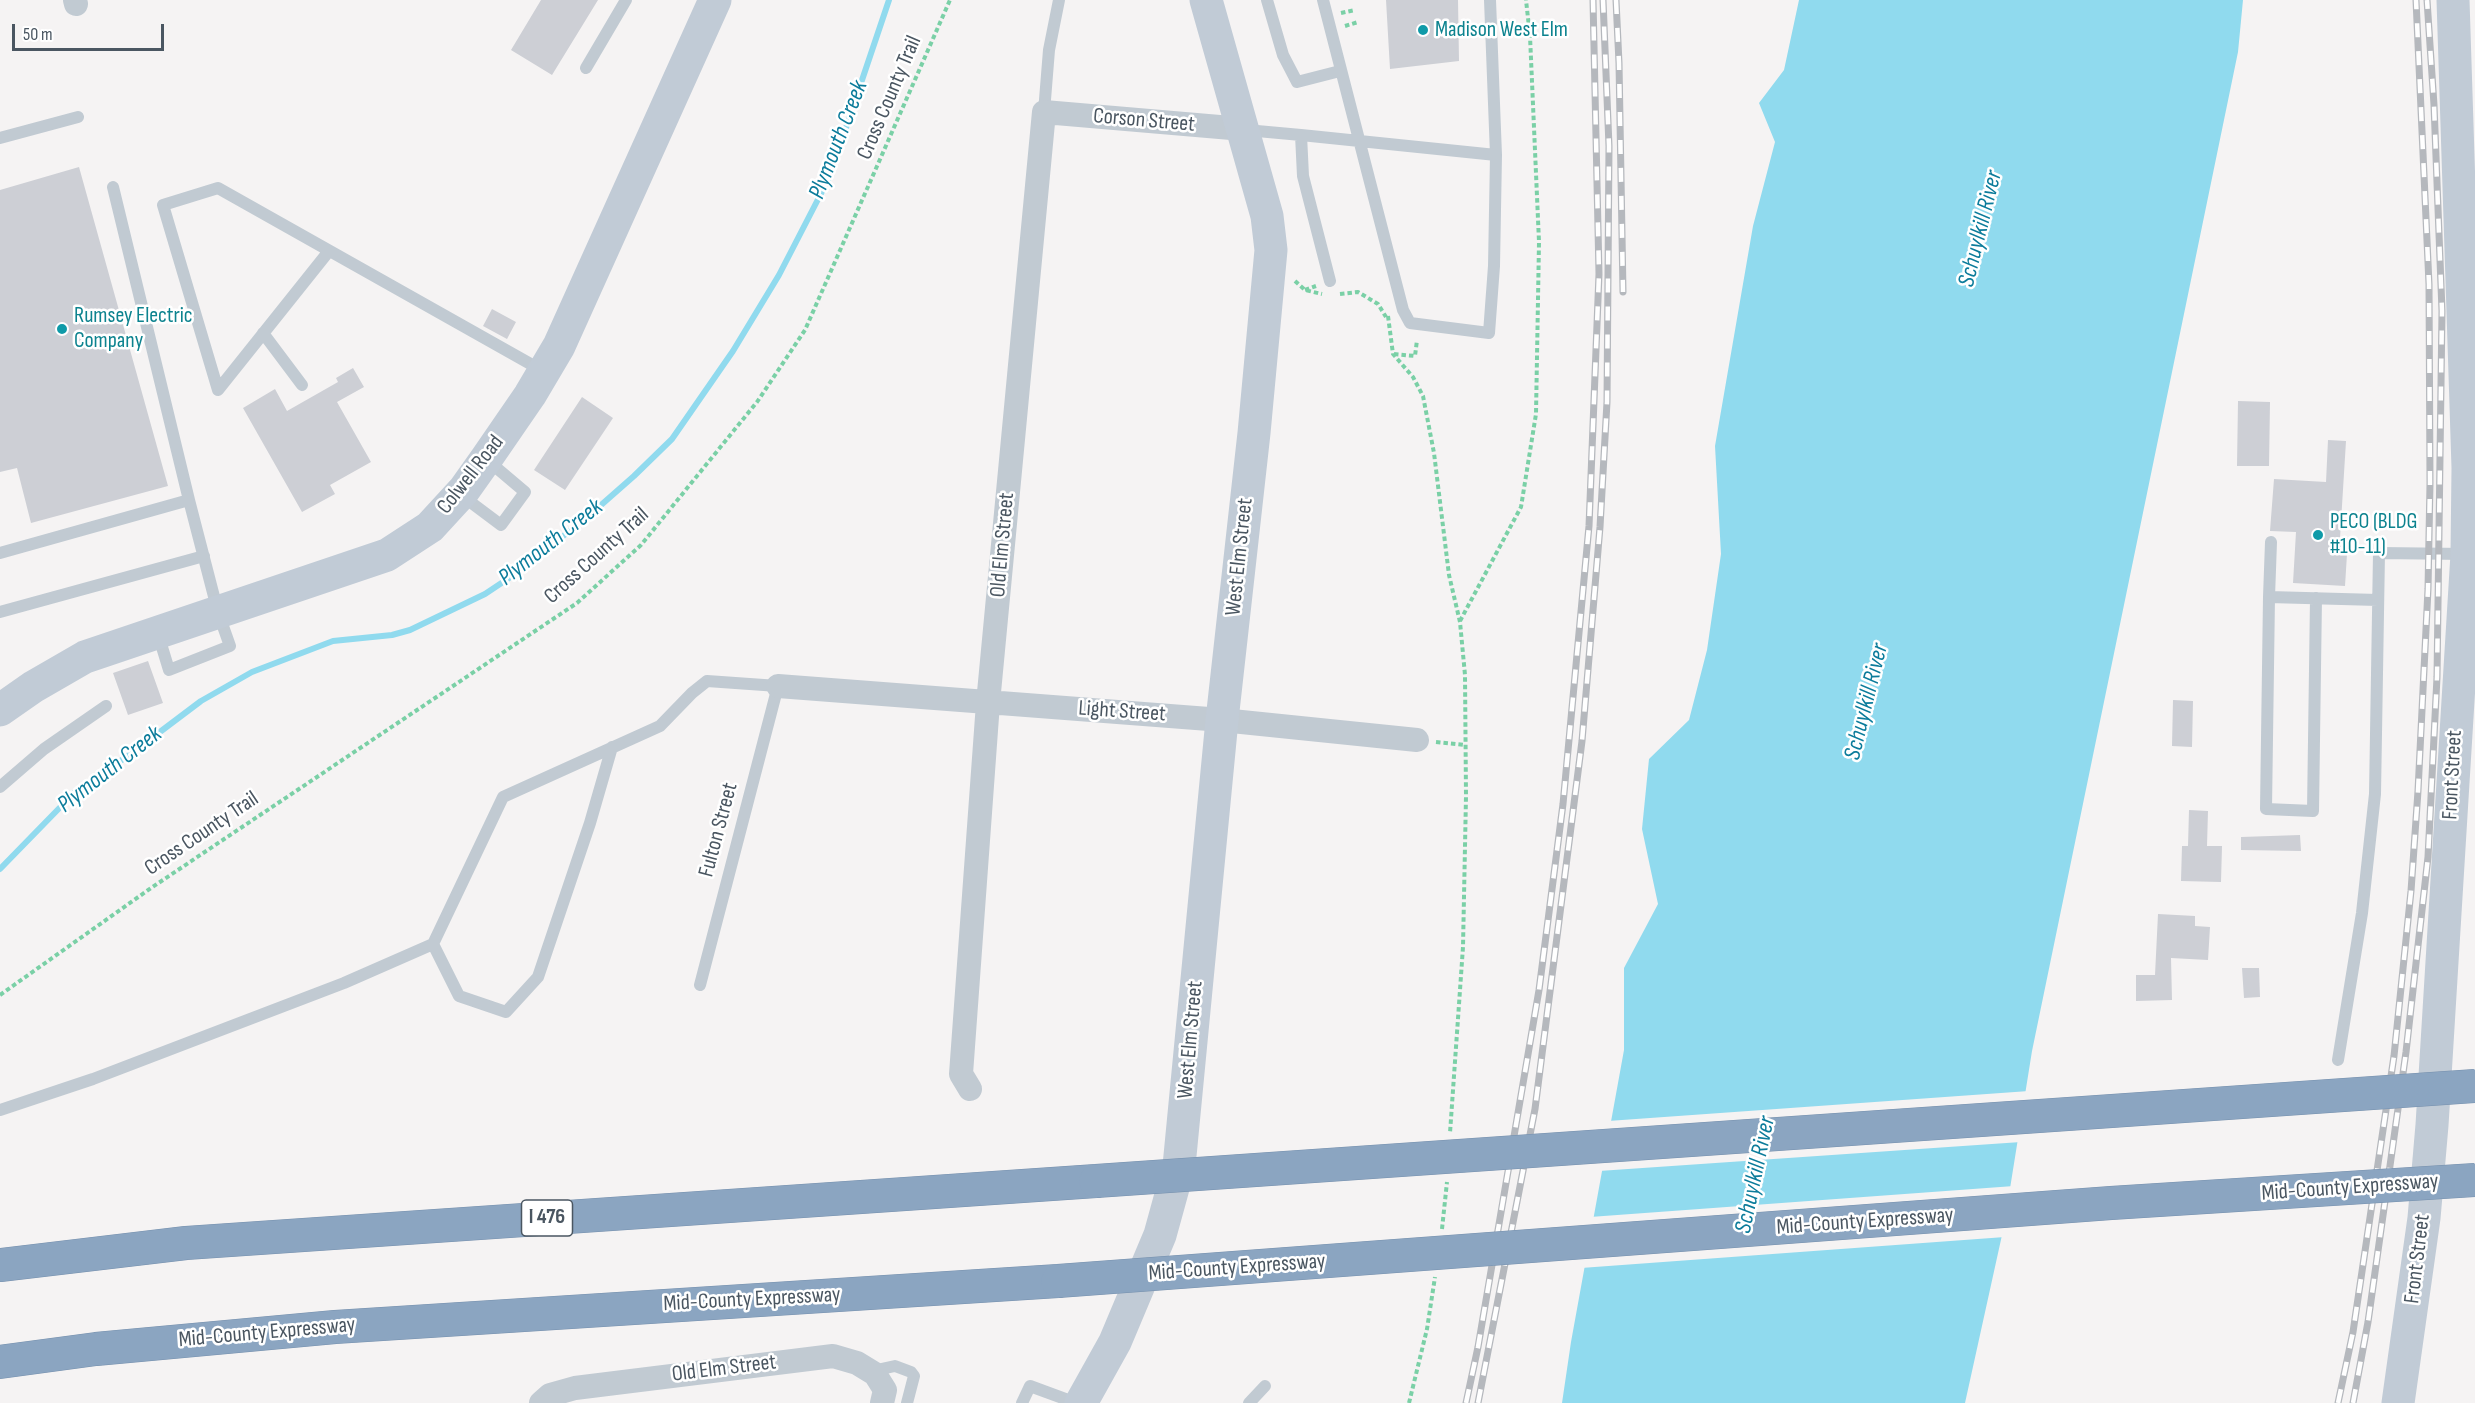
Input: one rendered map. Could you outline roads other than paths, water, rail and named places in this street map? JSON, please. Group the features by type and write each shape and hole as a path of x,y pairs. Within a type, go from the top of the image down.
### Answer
{"highway":[{"name":"I 476","path":"0,1265 242,1239 2475,1086"},
{"name":"Mid-County Expressway","path":"0,1362 96,1349 358,1325 1058,1281 2112,1203 2475,1180"}],"main road":[{"name":"Colwell Road","path":"2,705 85,657 387,555 430,527 460,494 486,459 559,346 715,0"},
{"name":"West Elm Street","path":"1081,1403 1115,1342 1160,1235 1179,1166 1271,250 1267,216 1206,0"},
{"name":"Front Street","path":"2398,1403 2422,1229 2432,1125 2459,756 2467,554 2468,468 2453,0"}],"street":[{"name":"Corson Street","path":"1044,112 1243,129"},
{"name":"Old Elm Street","path":"970,1089 962,1074 988,703 1044,112"},
{"name":"Light Street","path":"778,686 1222,720 1417,740"},
{"name":"Old Elm Street","path":"541,1403 550,1395 575,1388 833,1356 857,1362 870,1371"},
{"path":"870,1371 875,1374 885,1390 882,1403"}],"lane":[{"path":"585,68 626,0"},
{"name":"Old Elm Street","path":"1044,112 1049,50 1059,0"},
{"path":"1267,0 1283,55 1297,82 1340,71"},
{"path":"1323,0 1357,139 1403,310 1410,323 1489,333 1494,266 1496,155 1490,0"},
{"path":"0,138 78,117"},
{"path":"1243,129 1496,155"},
{"path":"1301,135 1302,176 1329,288"},
{"path":"113,187 218,612"},
{"path":"329,251 218,390 163,205 218,188 544,372"},
{"path":"263,333 302,385"},
{"path":"460,494 501,525 525,492 486,459"},
{"path":"0,553 189,500"},
{"path":"2271,542 2266,809 2313,811 2316,598"},
{"path":"2338,1060 2362,913 2375,794 2379,553 2467,554"},
{"path":"0,612 204,556"},
{"path":"2269,597 2378,600"},
{"path":"0,1110 93,1079 312,995 433,944 503,797 660,726 707,681 778,686"},
{"name":"Fulton Street","path":"700,985 778,686"},
{"path":"0,787 44,748 106,706"},
{"path":"433,944 459,996 506,1012 538,977 590,823 612,747"},
{"path":"870,1371 895,1366 911,1372 914,1376 907,1403"},
{"path":"1023,1403 1030,1386 1076,1403"},
{"path":"1249,1403 1265,1386"}],"water":[{"name":"Schuylkill River","path":"1799,0 2243,0 2238,52 2032,1051 2004,1226 1965,1403 1562,1403 1624,1050 1624,968 1658,904 1642,829 1649,759 1689,720 1707,650 1721,554 1715,446 1753,226 1775,142 1759,103 1784,70"}],"waterway":[{"name":"Plymouth Creek","path":"0,869 75,792 201,701 252,672 333,641 392,635 410,630 485,594 518,572 592,513 672,439 733,351 779,275 829,178 889,0"}],"railway":[{"path":"1466,1403 1478,1347 1539,990 1563,804 1589,526 1599,274 1593,0"},
{"path":"1478,1403 1535,1109 1582,741 1600,527 1607,402 1609,146 1603,0"},
{"path":"1616,0 1623,292"},
{"path":"2338,1403 2353,1332 2394,1056 2411,891 2418,791 2428,589 2430,483 2429,284 2416,0"},
{"path":"2353,1403 2368,1322 2406,1052 2428,857 2437,677 2442,311 2434,105 2427,0"}],"place":[{"name":"Madison West Elm","path":"1423,30"},
{"name":"Rumsey Electric Company","path":"62,329"},
{"name":"PECO (BLDG #10-11)","path":"2318,535"}]}
